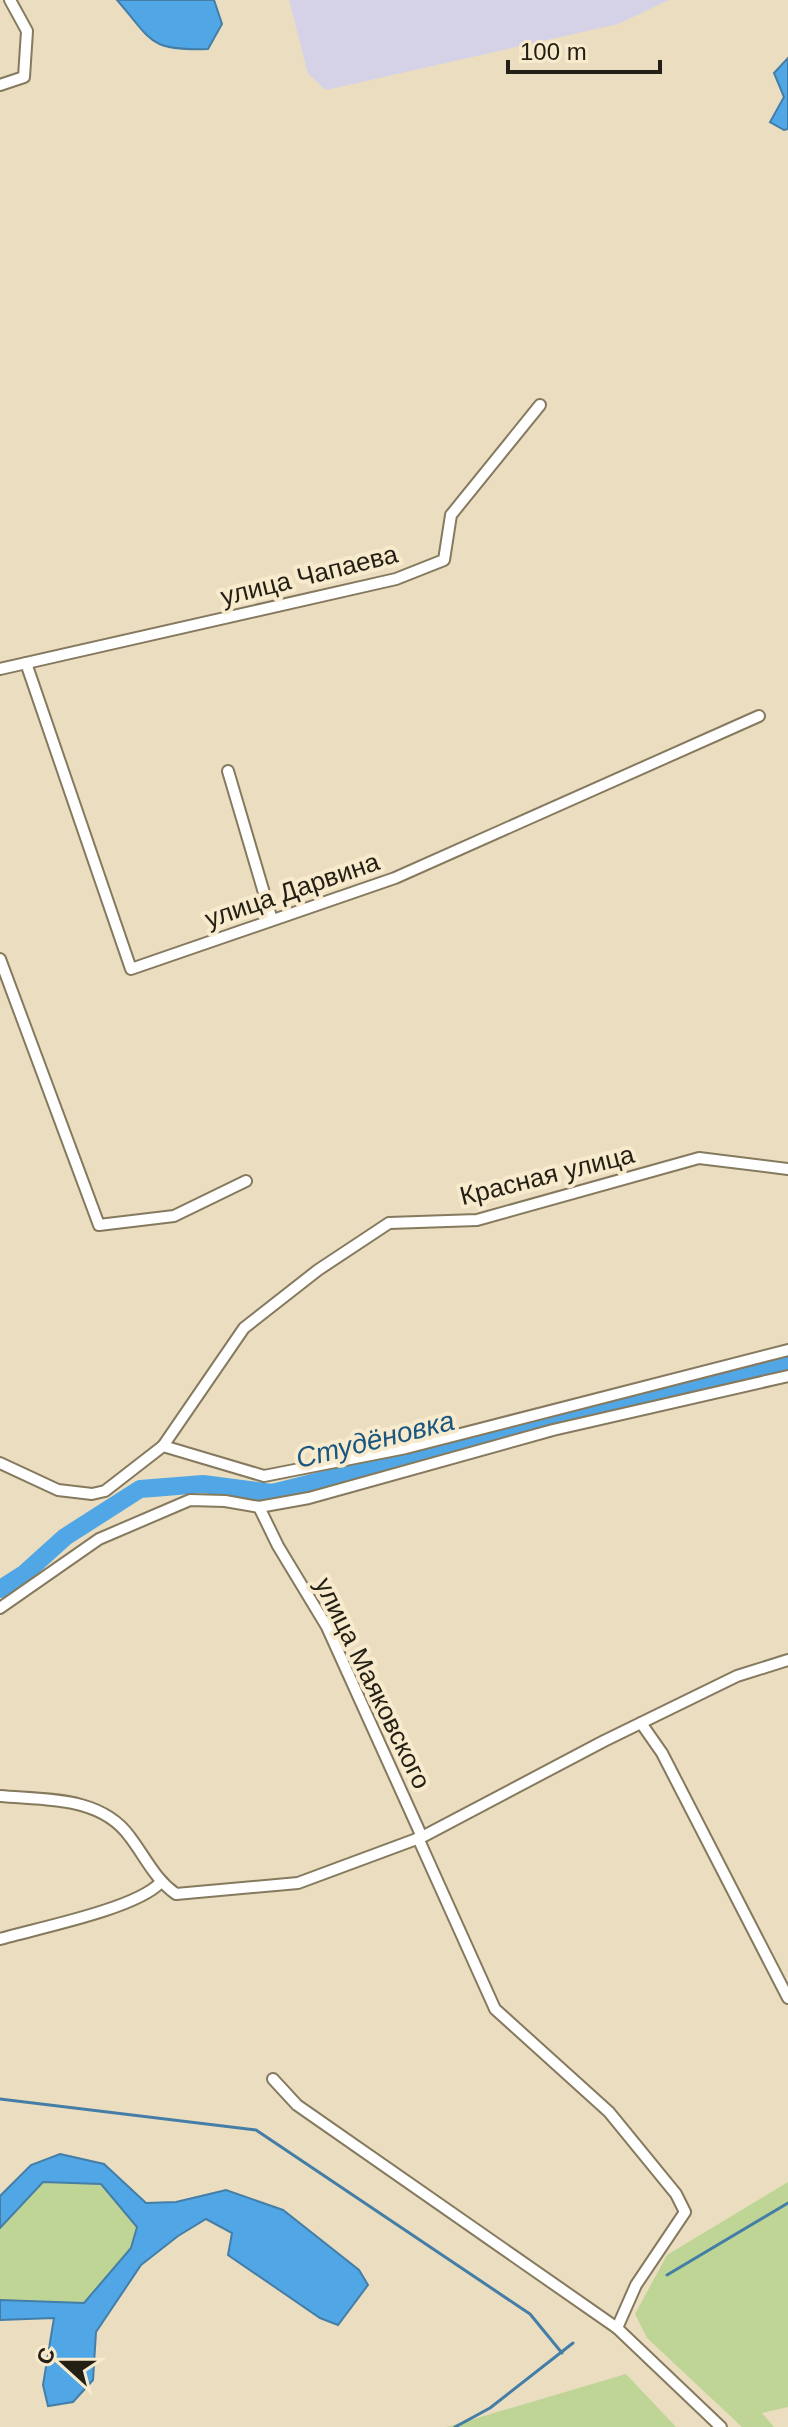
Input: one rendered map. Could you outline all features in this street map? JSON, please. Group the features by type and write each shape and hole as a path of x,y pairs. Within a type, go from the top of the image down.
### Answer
{"street":[{"path":"0,85 24,77 27,31 10,0"},
{"name":"улица Чапаева","path":"0,669 396,579 444,560 451,515 540,405"},
{"name":"улица Дарвина","path":"26,663 131,969 395,878 759,716"},
{"path":"228,771 272,920"},
{"path":"0,959 99,1225 174,1216 246,1181"},
{"name":"Красная улица","path":"0,1463 58,1490 92,1494 105,1491 163,1446 244,1328 318,1270 389,1223 477,1220 699,1158 788,1169"},
{"path":"163,1446 264,1476 406,1448 788,1350"},
{"path":"0,1608 99,1539 190,1500 225,1501 259,1507 309,1498 553,1430 788,1376"},
{"name":"улица Маяковского","path":"259,1507 278,1546 327,1627 495,2009 609,2112 676,2194 685,2212 636,2285 617,2328"},
{"path":"0,1796 69,1802 106,1812 128,1833 160,1883 176,1894 298,1883 420,1838 737,1676 788,1660"},
{"path":"641,1723 662,1753 788,1998"},
{"path":"0,1939 128,1903 153,1891 160,1883"},
{"path":"273,2079 297,2105 617,2328 721,2427"}],"shaded area":[{"path":"289,0 669,0 618,24 326,90 308,74"}],"green space":[{"path":"43,2182 101,2184 137,2227 131,2248 84,2303 0,2300 0,2228"},
{"path":"788,2182 788,2407 762,2413 774,2427 742,2427 647,2338 635,2314 667,2255"},
{"path":"626,2374 676,2427 447,2427"}],"water":[{"path":"117,0 214,0 222,24 208,49 174,48 154,41"},
{"path":"788,58 788,129 784,130 770,122 784,97 774,73"},
{"path":"60,2154 104,2164 146,2203 176,2202 226,2190 283,2210 359,2270 368,2285 338,2325 320,2318 228,2255 232,2233 206,2219 141,2265 96,2332 93,2380 73,2402 48,2406 43,2385 54,2318 0,2320 0,2300 84,2303 131,2248 137,2227 101,2184 43,2182 0,2228 0,2196 31,2165"}],"waterway":[{"name":"Студёновка","path":"0,1589 24,1574 65,1537 140,1489 203,1484 272,1493 788,1364"},
{"path":"0,2099 256,2130 530,2314 562,2353"},
{"path":"667,2275 788,2203"},
{"path":"455,2427 490,2408 573,2343"}]}
